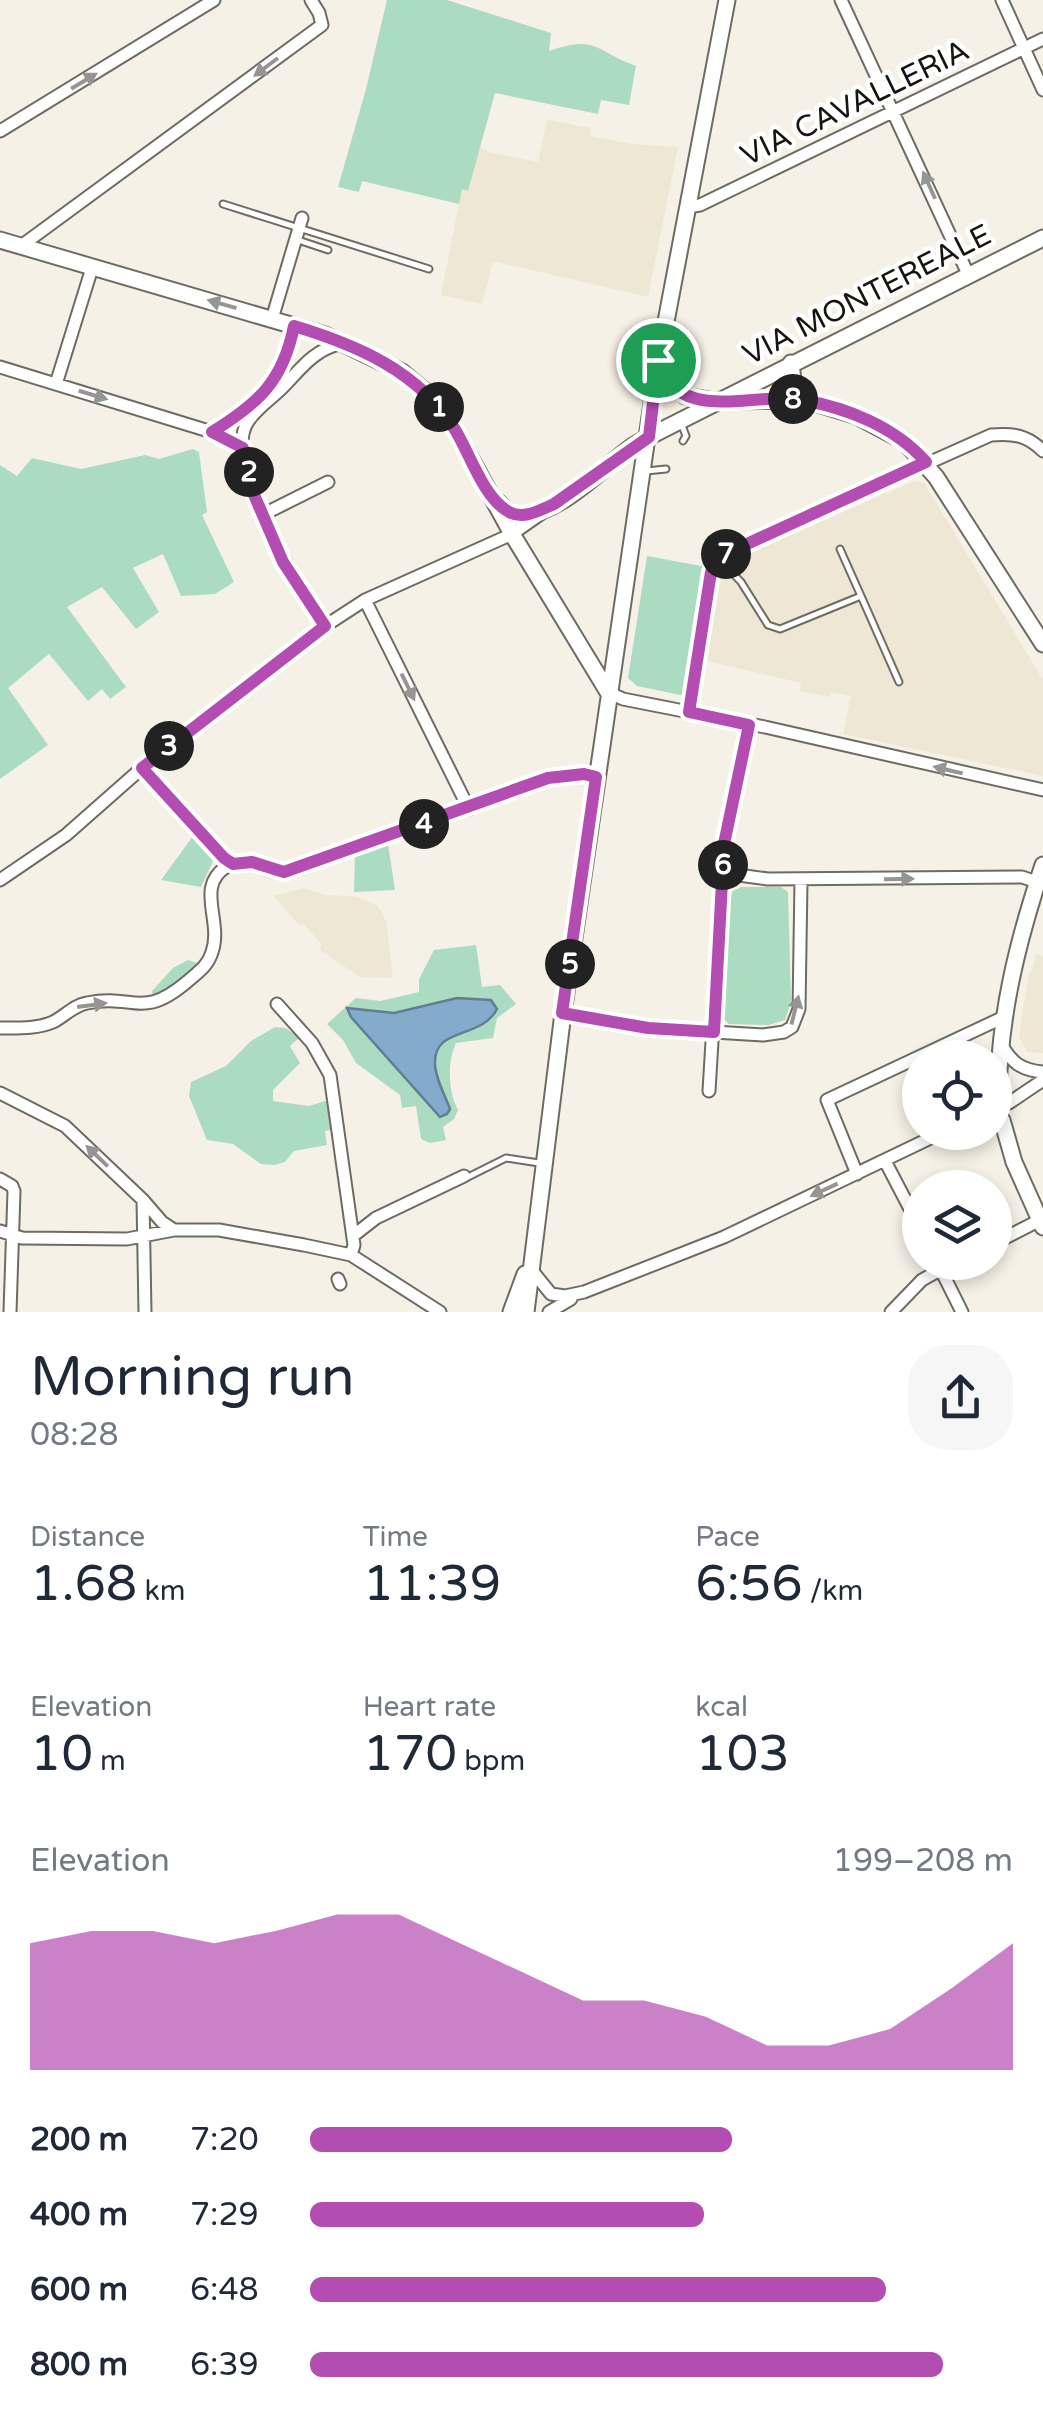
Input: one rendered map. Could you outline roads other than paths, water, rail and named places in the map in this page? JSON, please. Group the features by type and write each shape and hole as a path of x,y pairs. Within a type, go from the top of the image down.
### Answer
{"main road":[{"path":"526,1312 562,1013 658,360 727,0"},
{"name":"VIA MONTEREALE","path":"554,504 649,437 1043,238"},
{"path":"0,240 324,335 379,359 427,393 453,426 512,534 608,692"},
{"path":"658,360 668,382 699,401 805,400 872,422 904,441 926,462 1043,644"},
{"path":"790,363 793,382 805,400"},
{"path":"775,371 778,387 788,398"},
{"path":"489,491 500,506 516,515 554,504"},
{"path":"1002,1040 1012,962 1043,865"},
{"path":"1010,1150 1041,1218"},
{"path":"511,1312 529,1266"}],"street":[{"path":"0,131 214,0"},
{"path":"21,246 322,25 311,0"},
{"path":"841,0 968,274"},
{"path":"1002,0 1043,90"},
{"name":"VIA CAVALLERIA","path":"686,207 700,205 1043,39"},
{"path":"272,319 299,228"},
{"path":"56,384 92,268"},
{"path":"212,432 240,415 271,386 286,362 294,326"},
{"path":"325,626 283,562 262,515 243,448 246,424 320,349 339,344"},
{"path":"0,367 212,432 243,448"},
{"path":"689,712 708,583 719,559 991,435 1012,434 1032,440 1043,451"},
{"path":"262,515 328,482"},
{"path":"0,880 66,835 142,768 325,626 365,600 512,534 554,504"},
{"path":"365,600 468,808"},
{"path":"608,692 623,699 1043,790"},
{"path":"710,1091 722,865 749,725"},
{"path":"142,768 233,864"},
{"path":"0,1028 42,1026 84,1003 160,1002 206,966 217,925 210,890 216,877 233,864 252,862 284,872 548,778 584,774 596,777"},
{"path":"722,865 731,874 801,881 1022,878 1037,882"},
{"path":"562,1013 648,1028 775,1035 792,1027 797,1019 801,881"},
{"path":"277,1004 312,1043 330,1075 353,1236 339,1277"},
{"path":"858,1174 827,1100 1006,1016"},
{"path":"1012,1061 1043,1076"},
{"path":"1012,1094 1043,1076"},
{"path":"0,1093 66,1126 174,1230"},
{"path":"549,1312 584,1292 724,1237 907,1150"},
{"path":"885,1161 902,1194"},
{"path":"353,1236 376,1218 464,1176"},
{"path":"0,1178 14,1191 10,1312"},
{"path":"143,1200 145,1312"},
{"path":"1012,1234 1041,1218"},
{"path":"0,1231 22,1238 127,1238 174,1230 219,1230 346,1254 440,1312"},
{"path":"529,1266 536,1280 551,1294 584,1292"},
{"path":"891,1312 922,1280"},
{"path":"946,1280 962,1312"}],"lane":[{"path":"223,204 428,269"},
{"path":"299,228 328,250"},
{"path":"680,421 686,436 683,440"},
{"path":"643,471 666,469"},
{"path":"840,549 899,682"},
{"path":"719,559 741,582 768,625 780,629 861,596"},
{"path":"464,1176 467,1179 506,1158 542,1164"}],"water":[{"path":"457,998 491,1000 497,1009 490,1019 450,1038 437,1051 437,1075 450,1109 440,1117 347,1008 394,1013"}]}
